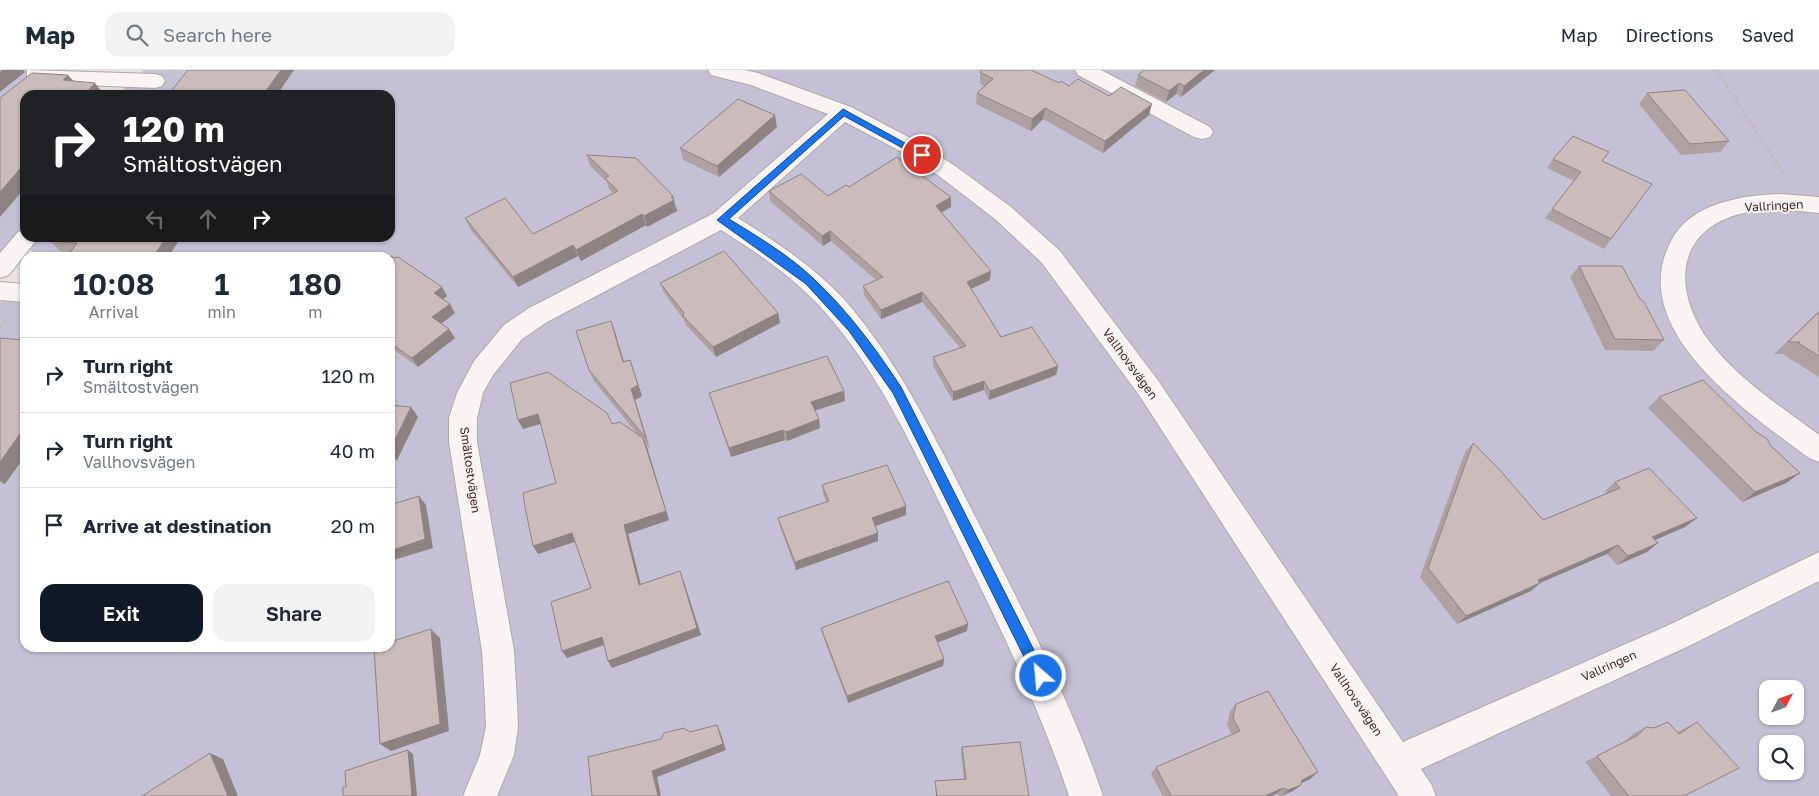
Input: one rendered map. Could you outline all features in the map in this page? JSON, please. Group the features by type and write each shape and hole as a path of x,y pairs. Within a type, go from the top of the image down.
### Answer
{"street":[{"name":"Vallhovsvägen","path":"718,70 758,80 843,112 910,147 947,171 1004,213 1051,258 1148,387 1419,796"},
{"path":"1086,70 1202,132"},
{"path":"33,77 154,82"},
{"name":"Smältostvägen","path":"480,796 497,755 502,727 498,651 463,442 463,418 470,393 483,368 513,332 560,303 722,220 843,112"},
{"name":"Vallringen","path":"1811,204 1747,205 1718,213 1697,225 1686,235 1677,250 1671,267 1674,293 1682,318 1701,348 1737,388 1819,450"},
{"path":"722,220 755,240 810,281 853,328 897,391 1041,676 1073,754 1086,796"},
{"path":"0,269 14,245"},
{"path":"0,291 20,293"},
{"name":"Vallringen","path":"1397,762 1680,635 1819,566"}],"path":[{"path":"1716,70 1811,204"}],"shaded area":[{"path":"0,70 46,70 5,102 20,104 20,242 395,242 395,90 123,90 131,80 135,80 144,70 1819,70 1819,796 0,796 0,303 9,292 20,293 20,652 395,652 395,252 33,251 17,249 0,263"}],"building":[{"path":"188,70 281,70 267,90 172,90"},
{"path":"981,70 1031,70 1059,83 1061,81 1069,86 1078,79 1109,96 1121,87 1152,104 1105,141 1045,108 1032,119 977,93 993,79 980,72"},
{"path":"1144,70 1204,70 1184,86 1179,83 1169,91 1138,75"},
{"path":"32,73 68,75 63,80 95,83 89,90 20,90 20,169 0,192 0,98"},
{"path":"1685,90 1729,141 1690,144 1647,93"},
{"path":"738,99 775,115 717,166 680,148"},
{"path":"1573,136 1609,152 1602,161 1652,184 1611,239 1552,209 1581,172 1553,159"},
{"path":"587,155 636,158 673,196 671,197 674,200 644,216 642,214 576,250 573,245 513,277 465,218 505,198 533,234 618,191 605,178 609,176"},
{"path":"897,157 951,197 936,206 991,271 967,282 1001,337 1032,327 1058,366 990,391 984,381 953,392 933,357 966,346 922,292 881,310 863,286 883,277 830,231 822,236 769,191 801,174 828,196 846,185 849,187"},
{"path":"64,242 163,242 156,252 70,252 77,243"},
{"path":"724,251 778,313 713,347 683,316 684,313 660,283"},
{"path":"398,257 442,287 434,293 450,304 432,317 449,329 412,358 395,346 395,258"},
{"path":"1579,266 1622,266 1664,340 1615,339"},
{"path":"1819,312 1819,356 1798,343 1800,342 1788,342"},
{"path":"611,321 623,362 630,360 638,385 631,389 646,438 589,370 576,331"},
{"path":"0,338 20,340 20,434 0,462"},
{"path":"827,356 844,391 811,402 819,419 786,432 783,430 729,448 709,393"},
{"path":"548,372 607,413 612,424 620,422 643,438 666,511 624,525 639,585 680,571 697,628 608,661 602,637 562,651 551,602 591,588 572,533 533,546 523,493 556,483 538,414 518,420 510,383"},
{"path":"1703,380 1755,431 1767,439 1771,446 1800,473 1755,492 1659,397"},
{"path":"395,405 411,407 395,440"},
{"path":"1473,443 1498,468 1543,520 1620,488 1615,482 1649,468 1697,518 1652,537 1658,543 1628,556 1618,545 1538,580 1540,583 1466,616 1428,568"},
{"path":"887,465 906,506 872,518 878,533 795,562 778,518 829,501 822,485"},
{"path":"419,496 425,539 395,549 395,503"},
{"path":"948,581 968,624 935,636 944,659 847,696 821,628"},
{"path":"431,629 440,724 380,744 374,652 395,652 395,640"},
{"path":"1268,691 1318,772 1302,780 1301,785 1288,790 1283,788 1265,796 1171,796 1156,767 1240,731 1233,718 1236,704"},
{"path":"1668,722 1679,734 1697,722 1739,768 1684,796 1629,796 1597,756 1638,735 1646,727 1654,728"},
{"path":"717,725 723,744 652,771 658,796 592,796 588,757 661,739 664,733 684,728 690,732"},
{"path":"1020,742 1029,796 937,796 935,781 966,779 962,747"},
{"path":"408,750 412,796 343,796 343,787 346,787 345,771"},
{"path":"210,753 228,796 142,796"}],"route":[{"path":"922,155 843,112 722,220 755,240 810,281 853,328 875,357 897,391 1041,676"}]}
